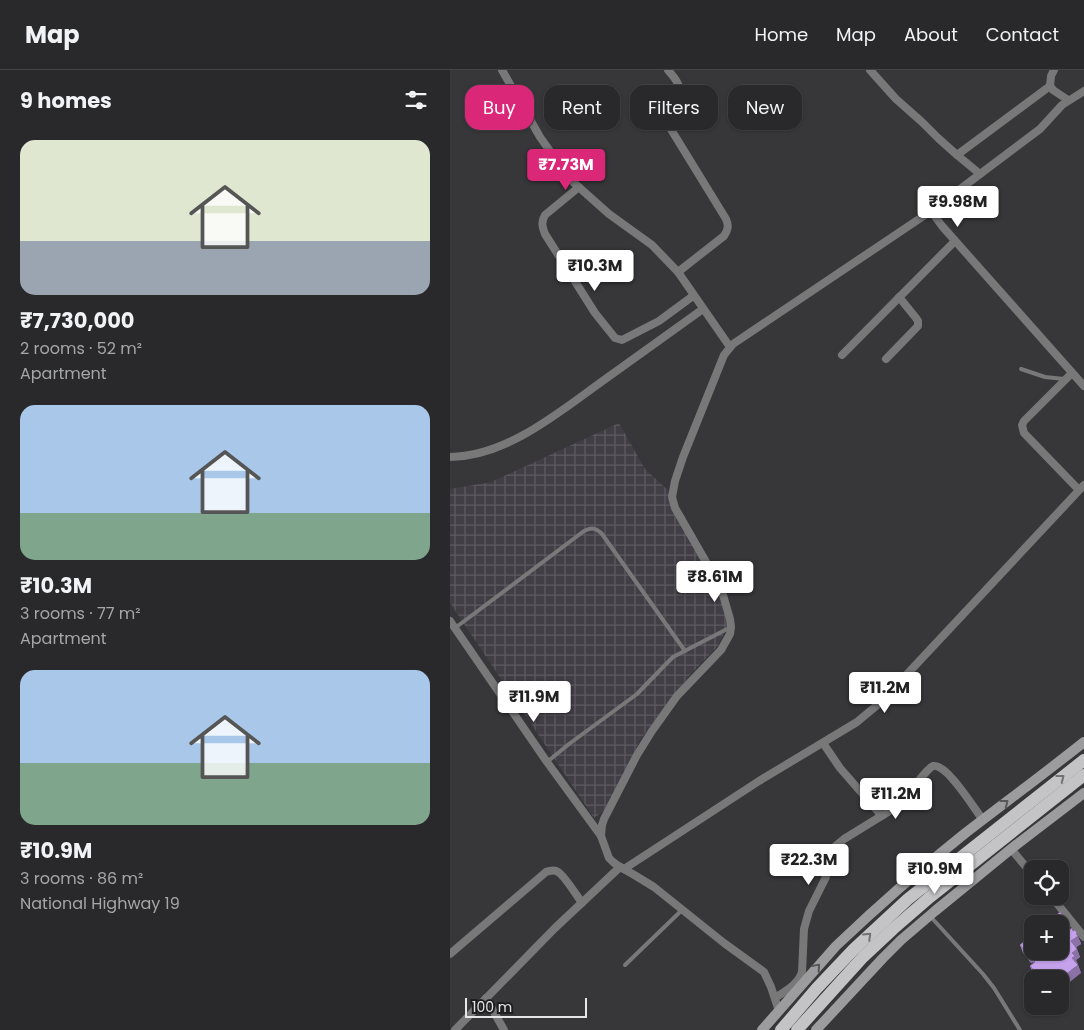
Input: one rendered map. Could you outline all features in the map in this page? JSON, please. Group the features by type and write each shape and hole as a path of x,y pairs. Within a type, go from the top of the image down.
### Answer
{"highway":[{"path":"788,1028 817,988 854,949 908,899 1084,760"},
{"path":"788,1028 930,897 1084,775"}],"main road":[{"path":"762,1030 847,935 901,887 983,820 1084,742"},
{"path":"816,1030 892,948 1012,849 1084,793"}],"street":[{"path":"502,70 540,137 564,171 579,188 609,214 652,245 678,272 730,347"},
{"path":"668,70 677,82 680,92 665,110 664,118 726,219 728,227 724,236 678,272"},
{"path":"870,70 896,99 957,156 980,174"},
{"path":"1054,70 1050,86 1068,100"},
{"path":"957,156 1050,86"},
{"path":"601,836 604,819 645,741 677,696 721,650 727,640 730,627 722,588 675,508 672,497 675,480 721,362 730,347 931,211 1040,129 1068,100 1084,91"},
{"path":"579,188 545,215 541,225 544,234 595,313 615,338 622,340 652,325 693,296"},
{"path":"931,211 1069,376 1084,386"},
{"path":"842,355 955,241"},
{"path":"886,359 918,326 916,318 899,296"},
{"path":"450,457 486,452 525,434 703,309"},
{"path":"455,1030 555,928 622,868 759,781 823,744 875,708 1082,488 1030,439 1022,429 1024,421 1069,376"},
{"path":"450,621 547,762 601,836 609,858 646,882 764,972 779,1011"},
{"path":"823,744 840,768 878,812 883,815"},
{"path":"775,998 797,982 802,972 804,928 809,911 826,878 820,864 821,858 844,839 887,812 900,801 931,767 941,768 960,787 983,820"},
{"path":"1012,849 1024,864"},
{"path":"450,954 546,872 558,871 582,903"},
{"path":"1058,905 1084,937"},
{"path":"486,998 504,1030"}],"lane":[{"path":"1021,369 1045,377 1069,376"},
{"path":"455,628 590,528 597,529 602,534 685,651"},
{"path":"547,762 637,694 674,657 730,627"},
{"path":"625,965 682,910"},
{"path":"930,916 983,974 1020,1030"}],"shaded area":[{"path":"619,423 645,469 672,494 727,592 727,627 718,646 689,676 640,740 610,807 594,818 450,603 450,489 491,482"}],"building":[{"path":"1072,928 1078,936 1071,941 1077,949 1072,953 1075,956 1072,958 1078,965 1069,972 1069,970 1033,970 1030,966 1035,962 1033,960 1069,960 1069,930"},
{"path":"1024,942 1024,950 1020,945"}]}
